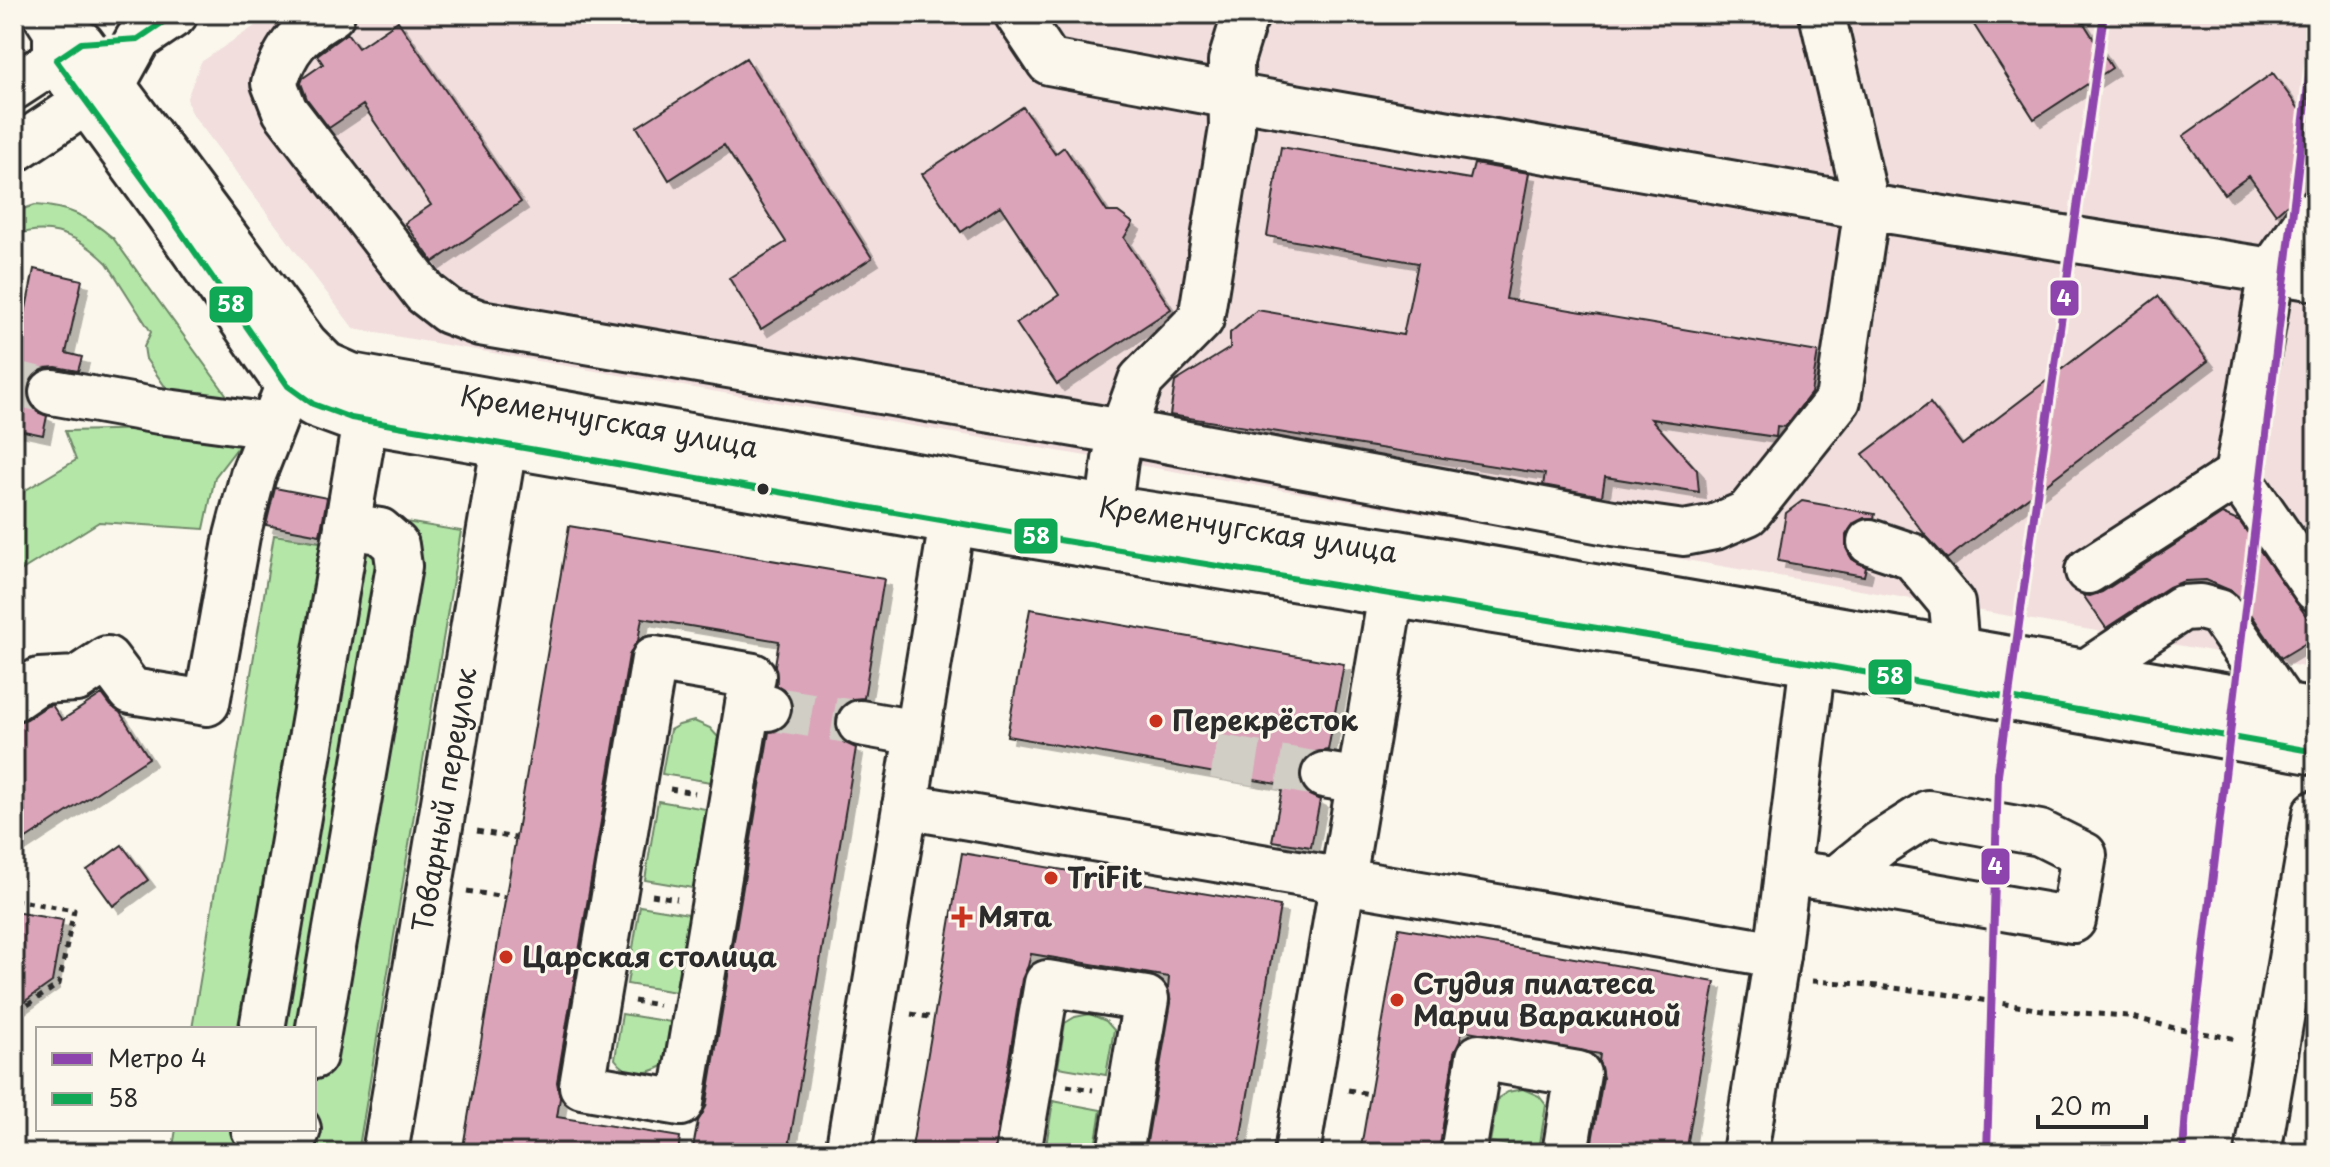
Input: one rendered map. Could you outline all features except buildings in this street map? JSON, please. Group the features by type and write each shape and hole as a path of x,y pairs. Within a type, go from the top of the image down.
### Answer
{"street":[{"path":"14,150 100,93 138,39 175,14"},
{"path":"332,14 310,27 284,54 274,83 285,111 425,293 448,311 480,323 1122,432 1613,523 1684,533 1715,527 1748,513 1838,400 1867,207 1822,14"},
{"path":"1017,14 1049,62 1867,207 2316,278"},
{"path":"1106,528 1122,432 1141,380 1201,319 1232,128 1231,61 1247,14"},
{"path":"14,87 60,37 138,39"},
{"name":"Кременчугская улица","path":"60,37 100,93 305,344 326,365 351,376 392,385 955,503"},
{"name":"Кременчугская улица","path":"100,93 169,215 288,386 313,404 351,418 504,446 955,503 1815,644 2316,752"},
{"path":"2316,212 2272,271 2237,475 2316,589"},
{"path":"14,698 39,681 77,679 107,659 131,691 207,703 237,536 253,475 288,386"},
{"path":"52,392 159,411 272,426"},
{"path":"262,1027 365,421"},
{"name":"Товарный переулок","path":"385,1153 504,446"},
{"path":"2088,571 2237,475"},
{"path":"848,1153 955,503"},
{"path":"316,1044 399,566 396,545 380,531 347,526"},
{"path":"1870,542 1912,556 1952,604 1956,649"},
{"path":"1297,1153 1343,881 1342,778 1395,573"},
{"path":"2086,672 2182,608 2200,607 2219,612 2300,709"},
{"path":"1745,1153 1775,967 1815,644"},
{"name":"Кременчугская улица","path":"1815,644 1956,649 2300,709"},
{"path":"654,659 753,676 758,706 733,799 681,1103 582,1086 633,783 654,659"},
{"path":"860,723 917,733"},
{"path":"905,806 1343,881 1775,967"},
{"path":"1787,873 2073,920 2084,855 2040,833 1928,813 1881,843 1836,879"},
{"path":"2258,1153 2291,1034 2316,813"},
{"path":"1018,1153 1047,983 1146,999 1120,1153"},
{"path":"1463,1153 1479,1057 1578,1074 1565,1153"},
{"path":"255,1131 263,1143 281,1146 297,1131"}],"path":[{"path":"633,783 733,799"},
{"path":"471,830 515,838"},
{"path":"615,889 715,905"},
{"path":"461,890 505,897"},
{"path":"14,900 74,910 59,984 14,1014"},
{"path":"1775,967 1860,984 2048,1011 2128,1016 2174,1028 2291,1034"},
{"path":"597,995 697,1011"},
{"path":"901,1013 934,1018"},
{"path":"1031,1079 1129,1096"},
{"path":"1335,1088 1370,1094"}],"shaded area":[{"path":"273,14 2316,14 2316,669 354,329 190,111 187,98 201,62"}],"green space":[{"path":"35,205 77,214 113,238 236,408 178,396 164,385 146,359 144,347 151,332 107,263 97,254 64,234 40,231 14,236 14,212"},
{"path":"157,429 244,439 215,477 204,529 99,522 14,575 14,497 76,460 65,431"},
{"path":"339,511 461,531 358,1153 172,1153 176,1131 316,1131 316,1027 192,1027 274,535 333,544"},
{"path":"694,721 710,728 718,737 711,782 662,774 670,730"},
{"path":"658,801 706,809 693,888 645,880"},
{"path":"640,906 689,914 676,992 627,984"},
{"path":"622,1014 671,1022 663,1066 637,1073 625,1069 615,1059"},
{"path":"1090,1014 1106,1021 1114,1030 1106,1075 1058,1067 1065,1023"},
{"path":"1523,1089 1539,1096 1546,1105 1539,1150 1490,1142 1498,1098"},
{"path":"1053,1101 1101,1110 1094,1153 1051,1153 1046,1146"}],"tunnel":[{"path":"14,383 52,392"},
{"path":"768,708 860,723"},
{"path":"1214,756 1324,775"}],"metro line":[{"name":"4","path":"1987,1153 1998,774 2104,14"},
{"name":"4","path":"2183,1153 2188,1083 2316,19"}],"transit line":[{"name":"58","path":"175,14 138,39 81,43 56,60 288,386 313,404 351,418 1010,532 1812,663 2316,752"}],"place":[{"name":"Перекрёсток","path":"1156,721"},
{"name":"TriFit","path":"1051,878"},
{"name":"Мята","path":"962,917"},
{"name":"Царская столица","path":"506,957"},
{"name":"Студия пилатеса Марии Варакиной","path":"1397,1000"}]}
